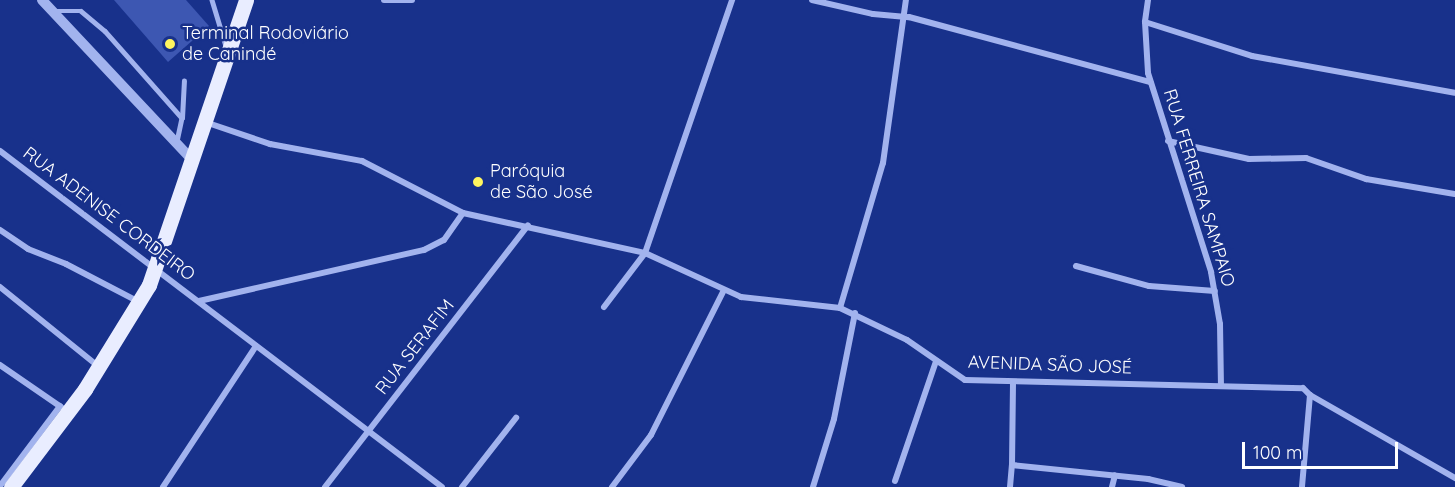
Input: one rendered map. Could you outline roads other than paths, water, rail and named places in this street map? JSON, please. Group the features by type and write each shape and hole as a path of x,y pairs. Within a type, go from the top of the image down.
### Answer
{"main road":[{"path":"11,487 64,409 100,368 156,271 246,0"}],"street":[{"path":"42,0 192,160"},
{"path":"384,0 412,0"},
{"path":"604,307 645,253 732,0"},
{"path":"812,0 861,12 903,16 1150,82"},
{"path":"840,308 883,163 906,0"},
{"name":"RUA FERREIRA SAMPAIO","path":"1147,1 1145,22 1150,82 1215,291 1221,385"},
{"path":"1145,22 1252,56 1455,93"},
{"name":"AVENIDA SÃO JOSÉ","path":"204,122 270,144 362,161 463,213 528,225 645,253 723,292 754,300 840,308 855,313 907,340 965,380 1013,383 1301,387 1310,395"},
{"path":"1168,141 1248,159 1306,158 1366,179 1455,194"},
{"name":"RUA ADENISE CORDEIRO","path":"0,151 442,487"},
{"path":"199,301 424,250 444,240 463,213"},
{"name":"RUA SERAFIM","path":"325,487 528,225"},
{"path":"0,230 28,249 66,264 140,302"},
{"path":"1076,266 1149,286 1215,291"},
{"path":"0,287 100,368"},
{"path":"612,487 651,435 723,292"},
{"path":"813,487 834,419 855,313"},
{"path":"164,487 256,346"},
{"path":"895,481 936,362"},
{"path":"0,365 64,409 0,486"},
{"path":"1010,487 1013,383"},
{"path":"1302,487 1310,395 1455,478"},
{"path":"462,487 516,418"},
{"path":"1012,465 1115,475 1182,487"},
{"path":"1112,487 1115,475"}],"lane":[{"path":"212,0 228,51"},
{"path":"52,11 81,11 93,19 182,118"},
{"path":"177,144 182,118 184,81"}],"place":[{"name":"Terminal Rodoviário de Canindé","path":"170,44"},
{"name":"Paróquia de São José","path":"478,182"}]}
